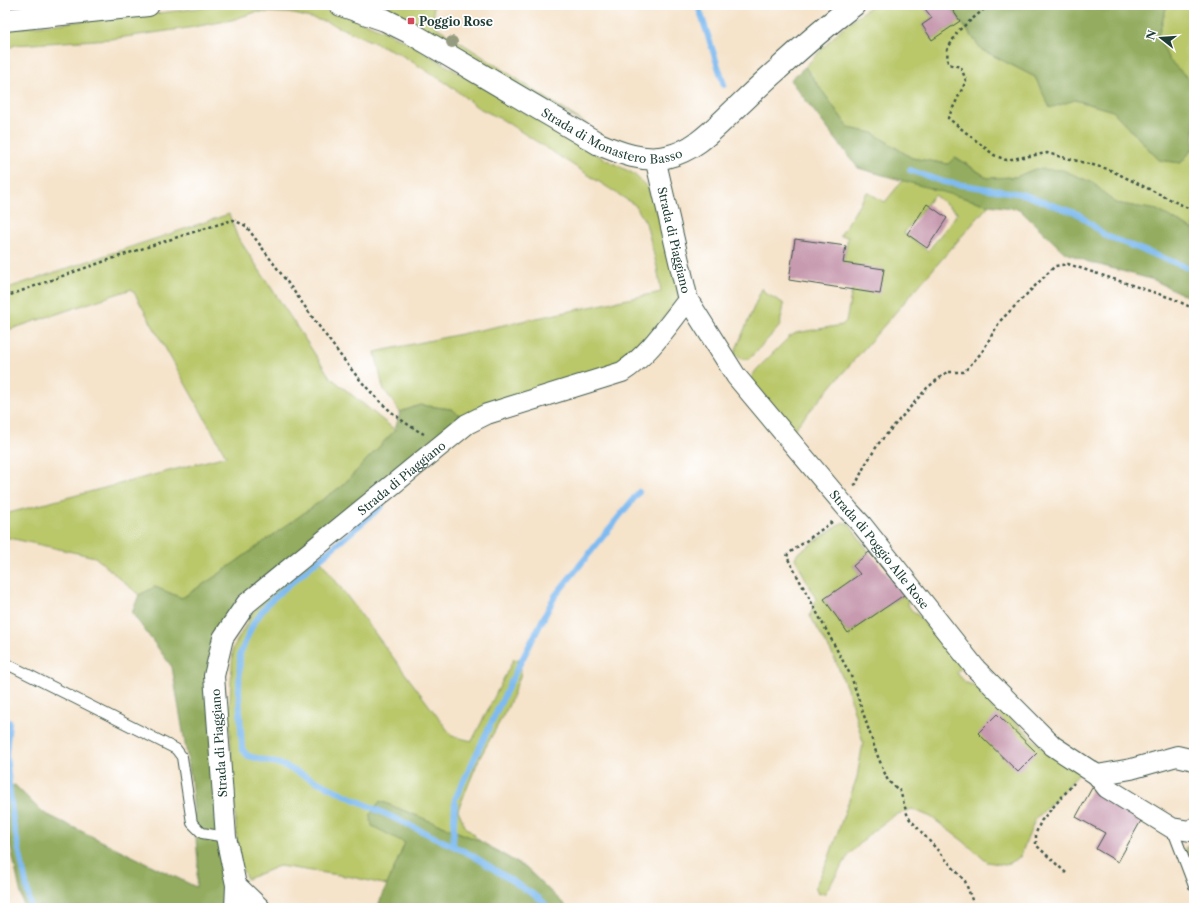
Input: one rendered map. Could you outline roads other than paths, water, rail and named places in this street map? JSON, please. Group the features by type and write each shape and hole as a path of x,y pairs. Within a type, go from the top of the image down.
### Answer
{"main road":[{"path":"5,20 148,5"},
{"name":"Strada di Monastero Basso","path":"341,5 385,20 414,35 599,144 632,156 655,158 665,158 692,147 699,142 794,55 854,5"}],"street":[{"name":"Strada di Piaggiano","path":"235,908 236,885 226,837 214,676 222,638 246,604 467,424 487,414 622,372 631,366 653,344 688,300 655,158"},
{"name":"Strada di Poggio Alle Rose","path":"688,300 736,376 862,525 976,669 1053,746 1092,771 1107,788 1172,828 1190,831 1194,828"},
{"path":"1092,771 1131,769 1177,756 1194,760"},
{"path":"236,885 260,908"}],"lane":[{"path":"5,663 176,749 182,757 192,823 202,833 226,837"},
{"path":"1172,828 1194,886"}],"waterway":[{"path":"698,5 724,85"},
{"path":"910,170 943,182 1022,194 1078,214 1106,236 1194,270"},
{"path":"453,845 455,799 514,675 555,596 639,492"},
{"path":"382,506 269,602 253,624 240,654 239,692 242,749 248,756 280,764 470,854 539,898 549,908"},
{"path":"9,722 6,755 13,821 31,908"}],"place":[{"name":"Poggio Rose","path":"411,21"}]}
